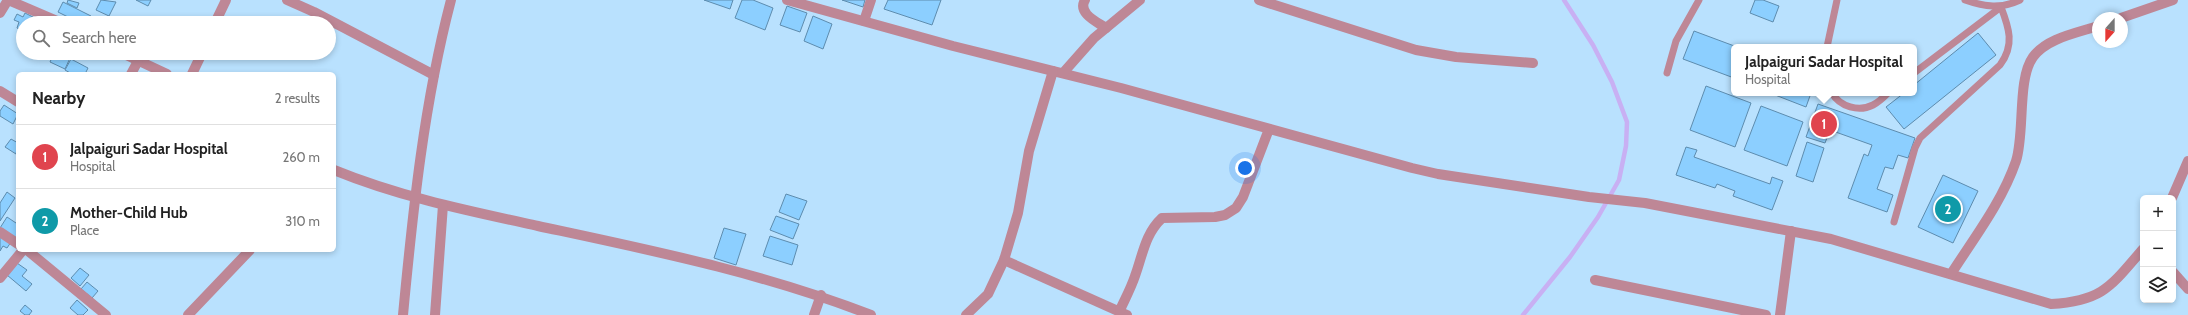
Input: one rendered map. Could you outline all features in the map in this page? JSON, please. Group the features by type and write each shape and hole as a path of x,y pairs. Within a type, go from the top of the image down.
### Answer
{"street":[{"path":"0,13 8,0 46,16"},
{"path":"218,16 226,0"},
{"path":"288,0 322,16"},
{"path":"403,315 415,197 434,75 451,0"},
{"path":"787,0 1438,174 1589,197 1646,203 1831,239 2051,304 2089,298 2103,292 2140,252"},
{"path":"864,21 870,0"},
{"path":"1085,0 1084,9 1086,15 1106,28"},
{"path":"966,315 988,294 1004,260 1018,213 1029,151 1058,72 1106,28 1140,0"},
{"path":"1259,0 1416,50 1456,57 1533,63"},
{"path":"2128,16 2173,0"},
{"path":"336,24 434,75"},
{"path":"1951,274 2003,193 2017,160 2027,74 2033,58 2041,49 2059,39 2092,28"},
{"path":"193,72 199,60"},
{"path":"132,72 138,61 163,72"},
{"path":"0,91 16,101"},
{"path":"1004,260 1124,313 1148,235 1155,224 1162,218 1215,217 1236,208 1243,197 1269,129"},
{"path":"2173,195 2188,161"},
{"path":"336,171 370,184 443,205 669,254 821,295 871,315"},
{"path":"435,315 443,205"},
{"path":"1780,315 1791,231"},
{"path":"0,232 16,243"},
{"path":"0,278 21,252"},
{"path":"29,252 106,315"},
{"path":"188,315 248,252"},
{"path":"2176,275 2188,289"},
{"path":"1595,280 1766,315"},
{"path":"814,315 821,295"}],"lane":[{"path":"1667,73 1676,41 1699,0"},
{"path":"1828,44 1837,0"},
{"path":"1965,0 1985,6 2001,7"},
{"path":"1917,71 2001,7 2020,0"},
{"path":"1894,222 1915,148 1920,138 2000,65 2008,53 2010,33 2001,7"},
{"path":"1834,96 1844,105 1859,108 1874,105 1884,96"}],"building":[{"path":"68,0 79,3 77,8 67,3"},
{"path":"101,0 116,2 109,16 96,10"},
{"path":"136,0 151,0 148,6"},
{"path":"704,0 733,0 730,9"},
{"path":"742,0 753,0 773,8 765,30 735,18"},
{"path":"842,0 865,0 863,7"},
{"path":"888,0 941,0 932,25 884,9"},
{"path":"1755,0 1763,0 1779,6 1773,22 1750,13"},
{"path":"63,2 91,16 66,16 58,12"},
{"path":"787,6 807,13 800,32 780,25"},
{"path":"25,13 31,16 24,16"},
{"path":"813,16 832,24 823,49 804,41"},
{"path":"1694,31 1731,45 1731,77 1683,59"},
{"path":"1978,33 1996,55 1904,129 1886,107 1900,96 1917,96 1917,83"},
{"path":"51,60 69,60 65,69 50,62"},
{"path":"70,60 88,68 86,72 68,72 65,70"},
{"path":"1706,86 1751,103 1735,147 1690,130"},
{"path":"1778,96 1810,96 1806,107"},
{"path":"1818,104 1915,138 1908,158 1898,155 1893,169 1885,167 1877,189 1893,195 1887,212 1848,198 1864,154 1868,156 1872,145 1830,130 1825,143 1806,137"},
{"path":"4,105 16,113 16,118 13,124 0,116 0,111"},
{"path":"1761,106 1803,122 1787,166 1744,150"},
{"path":"11,139 16,142 16,154 5,147"},
{"path":"1807,142 1824,148 1813,182 1796,176"},
{"path":"1686,147 1697,150 1694,157 1770,184 1772,177 1783,181 1772,210 1733,196 1735,191 1717,184 1715,188 1676,175"},
{"path":"1943,175 1978,191 1953,243 1918,227"},
{"path":"7,192 15,198 0,221 0,203"},
{"path":"786,194 807,201 799,220 779,212"},
{"path":"776,216 799,224 793,239 770,230"},
{"path":"7,217 16,223 16,239 0,228"},
{"path":"724,228 746,234 736,265 714,258"},
{"path":"0,235 11,242 7,248 3,246 0,251"},
{"path":"770,236 798,245 792,265 763,256"},
{"path":"17,263 27,270 22,276 32,284 26,291 7,275"},
{"path":"80,268 89,275 80,286 71,278"},
{"path":"87,282 98,291 92,298 81,289"},
{"path":"77,300 88,310 83,315 78,315 70,308"},
{"path":"25,305 32,311 29,315 25,315 20,311"}],"waterway":[{"path":"1523,315 1570,257 1598,217 1619,180 1626,146 1627,122 1612,82 1593,45 1564,0"}],"place":[{"name":"Jalpaiguri Sadar Hospital","path":"1824,124"},
{"name":"Mother-Child Hub","path":"1948,209"}]}
